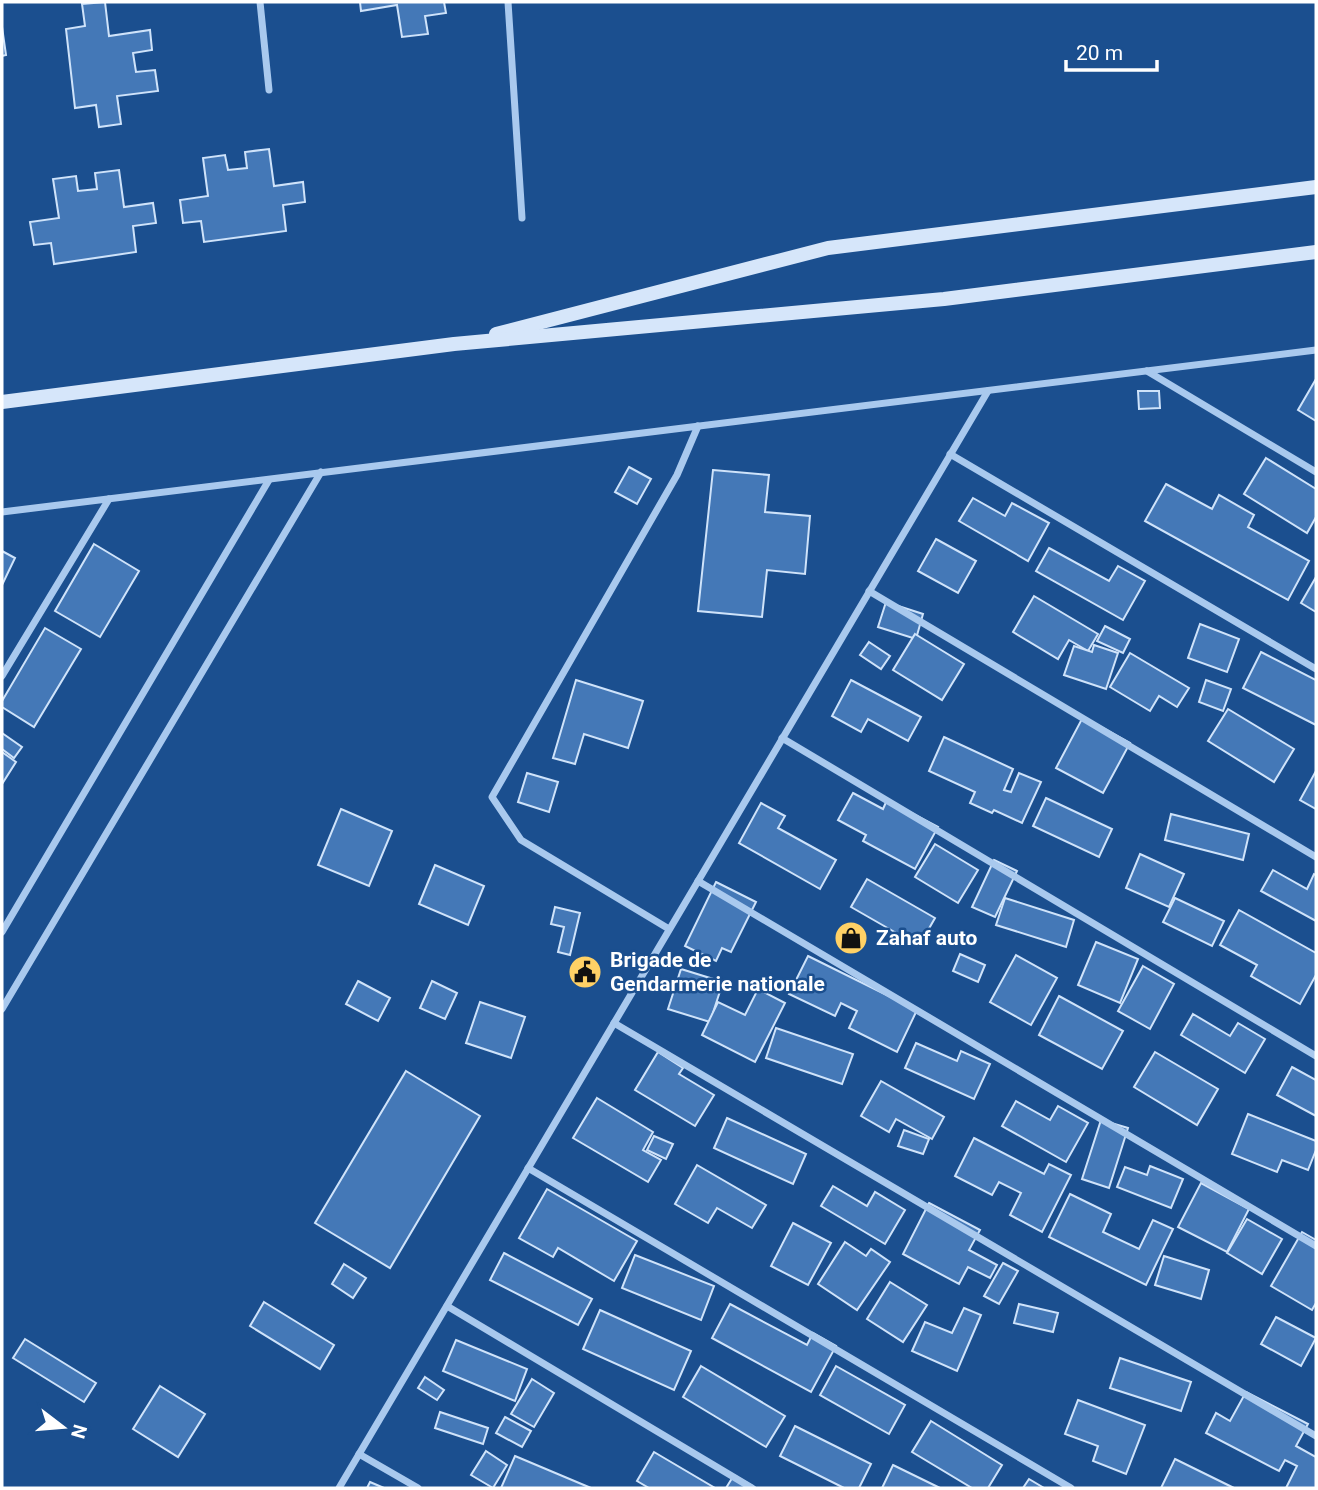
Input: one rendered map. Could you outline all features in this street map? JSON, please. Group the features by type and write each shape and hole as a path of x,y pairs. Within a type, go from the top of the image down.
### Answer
{"main road":[{"path":"454,344 828,248 1316,187"},
{"path":"2,402 454,344 944,299 1316,252"}],"street":[{"path":"260,2 269,90"},
{"path":"508,2 522,218"},
{"path":"2,512 1316,350"},
{"path":"1146,371 1316,472"},
{"path":"339,1488 988,391"},
{"path":"669,929 521,840 492,797 677,475 698,426"},
{"path":"950,454 1316,669"},
{"path":"2,1009 321,472"},
{"path":"2,932 269,480"},
{"path":"2,676 109,499"},
{"path":"869,592 1316,857"},
{"path":"782,738 1316,1056"},
{"path":"698,881 1316,1246"},
{"path":"614,1023 1316,1436"},
{"path":"528,1168 1071,1488"},
{"path":"447,1306 752,1488"},
{"path":"359,1454 418,1488"}],"building":[{"path":"105,2 109,36 150,30 152,50 133,53 136,72 155,70 158,91 117,96 121,124 99,127 96,105 75,108 66,29 85,26 82,4"},
{"path":"360,2 444,2 446,13 425,16 428,34 402,37 397,5 361,11"},
{"path":"2,27 6,55 2,56"},
{"path":"269,149 274,186 303,182 305,202 283,205 286,231 204,242 201,221 183,223 180,200 208,196 203,158 225,155 228,170 247,168 245,152"},
{"path":"119,170 124,207 153,203 156,223 133,226 136,252 54,264 51,243 34,245 30,222 59,218 53,179 76,176 78,191 97,189 95,173"},
{"path":"1316,379 1316,421 1298,410"},
{"path":"1138,391 1159,391 1160,408 1139,409"},
{"path":"1266,458 1316,489 1316,517 1307,533 1244,494"},
{"path":"629,467 651,479 637,504 615,492"},
{"path":"713,470 769,475 765,512 810,516 805,574 767,570 762,617 698,611"},
{"path":"1166,484 1212,509 1219,495 1254,515 1248,527 1309,561 1288,600 1145,521"},
{"path":"973,498 1005,516 1012,503 1049,523 1028,561 959,521"},
{"path":"936,539 976,561 958,593 918,571"},
{"path":"94,544 139,571 100,637 55,611"},
{"path":"1049,548 1109,581 1118,566 1145,581 1123,620 1036,571"},
{"path":"2,551 15,558 2,585"},
{"path":"1316,577 1316,612 1301,603"},
{"path":"1034,596 1098,634 1088,651 1069,640 1058,659 1013,632"},
{"path":"886,602 923,614 916,639 878,627"},
{"path":"1200,624 1239,639 1227,672 1188,658"},
{"path":"1105,626 1130,639 1123,653 1097,641"},
{"path":"45,628 81,649 34,727 2,707 2,701"},
{"path":"915,634 964,664 942,700 893,670"},
{"path":"869,642 890,656 881,669 860,655"},
{"path":"1094,645 1118,653 1106,689 1064,675 1074,646 1092,652"},
{"path":"1261,652 1316,680 1316,725 1243,688"},
{"path":"1130,653 1189,688 1177,707 1159,696 1150,711 1110,687"},
{"path":"576,680 643,701 628,748 584,734 575,764 553,758"},
{"path":"851,680 921,717 908,741 868,719 861,732 832,716"},
{"path":"1206,680 1231,689 1223,711 1199,702"},
{"path":"1228,709 1294,749 1274,782 1208,741"},
{"path":"1083,717 1130,743 1103,793 1056,768"},
{"path":"2,733 22,747 14,758 2,749"},
{"path":"944,737 1013,769 1004,790 1011,792 1019,773 1041,782 1022,823 970,803 975,792 929,771"},
{"path":"2,752 16,762 2,784"},
{"path":"1316,771 1316,809 1300,800"},
{"path":"527,773 558,782 549,812 518,802"},
{"path":"853,793 883,809 887,800 938,827 915,869 863,841 866,835 838,820"},
{"path":"1046,798 1112,829 1099,857 1033,826"},
{"path":"761,803 785,816 778,828 836,860 820,889 739,843"},
{"path":"341,809 392,831 369,886 318,865"},
{"path":"1171,814 1249,834 1243,860 1165,840"},
{"path":"935,844 978,870 958,903 915,877"},
{"path":"1140,854 1184,874 1169,907 1126,888"},
{"path":"994,860 1017,871 995,917 972,907"},
{"path":"435,865 484,886 468,925 419,904"},
{"path":"1273,870 1307,889 1314,874 1316,875 1316,921 1261,891"},
{"path":"867,879 935,918 919,946 851,907"},
{"path":"716,882 756,902 731,952 722,948 716,961 685,946"},
{"path":"1005,898 1074,920 1066,947 996,925"},
{"path":"1175,898 1224,921 1212,946 1163,922"},
{"path":"555,907 580,913 570,955 558,952 564,927 551,924"},
{"path":"1239,910 1316,953 1316,975 1300,1004 1251,976 1257,965 1220,945"},
{"path":"1096,942 1138,959 1120,1003 1078,985"},
{"path":"960,954 985,965 978,982 953,971"},
{"path":"1016,955 1057,978 1031,1025 990,1002"},
{"path":"808,956 917,1010 897,1052 849,1028 857,1011 841,1003 835,1016 789,994"},
{"path":"1143,966 1174,984 1150,1029 1118,1011"},
{"path":"681,969 723,982 710,1022 668,1009"},
{"path":"358,981 390,998 378,1021 346,1004"},
{"path":"432,981 457,993 445,1019 420,1008"},
{"path":"758,989 785,1003 755,1062 702,1035 718,1002 745,1015"},
{"path":"1059,996 1123,1031 1102,1069 1039,1035"},
{"path":"480,1002 525,1017 511,1058 466,1043"},
{"path":"1193,1014 1230,1036 1238,1023 1265,1039 1245,1073 1181,1035"},
{"path":"776,1028 853,1054 842,1084 766,1058"},
{"path":"916,1043 957,1061 961,1051 990,1064 974,1099 905,1068"},
{"path":"658,1052 683,1068 679,1074 714,1095 695,1126 635,1090"},
{"path":"1155,1052 1218,1089 1197,1125 1134,1087"},
{"path":"1292,1067 1316,1080 1316,1116 1277,1095"},
{"path":"406,1071 480,1116 390,1268 315,1223"},
{"path":"881,1081 944,1117 932,1139 896,1119 889,1132 861,1116"},
{"path":"597,1098 653,1132 643,1150 661,1160 648,1182 573,1138"},
{"path":"1016,1101 1050,1120 1058,1106 1088,1123 1066,1162 1002,1126"},
{"path":"1248,1114 1316,1141 1316,1150 1308,1170 1282,1160 1277,1172 1232,1154"},
{"path":"727,1118 806,1154 793,1184 714,1148"},
{"path":"1101,1120 1128,1128 1109,1188 1082,1179"},
{"path":"904,1130 929,1139 923,1154 898,1146"},
{"path":"654,1136 673,1144 666,1159 647,1150"},
{"path":"974,1138 1044,1174 1049,1164 1071,1175 1042,1232 1010,1215 1021,1193 999,1182 992,1195 955,1176"},
{"path":"697,1165 766,1205 752,1228 717,1208 708,1223 675,1204"},
{"path":"1150,1166 1183,1179 1171,1208 1117,1187 1125,1167 1147,1175"},
{"path":"1201,1183 1249,1209 1227,1252 1178,1227"},
{"path":"833,1186 867,1206 875,1192 905,1210 885,1244 821,1206"},
{"path":"547,1189 637,1241 614,1281 558,1248 553,1257 519,1238"},
{"path":"1070,1194 1111,1214 1103,1232 1139,1249 1153,1220 1173,1229 1146,1285 1049,1237"},
{"path":"929,1203 980,1230 969,1250 997,1265 990,1278 968,1267 959,1284 903,1254"},
{"path":"1247,1219 1282,1239 1262,1274 1227,1253"},
{"path":"793,1223 831,1243 808,1285 771,1266"},
{"path":"1302,1232 1316,1240 1316,1303 1312,1310 1271,1286"},
{"path":"845,1242 866,1256 871,1249 890,1262 857,1310 818,1284"},
{"path":"504,1253 592,1299 578,1325 490,1280"},
{"path":"635,1255 714,1286 701,1320 622,1288"},
{"path":"1164,1256 1209,1270 1201,1299 1155,1285"},
{"path":"1003,1263 1018,1271 999,1304 984,1296"},
{"path":"344,1264 366,1278 353,1298 332,1284"},
{"path":"890,1282 927,1305 903,1342 867,1319"},
{"path":"264,1302 334,1345 320,1369 250,1326"},
{"path":"730,1304 807,1345 813,1333 836,1346 811,1392 712,1338"},
{"path":"1019,1304 1058,1313 1053,1332 1014,1323"},
{"path":"964,1308 981,1315 957,1371 912,1351 925,1322 952,1333"},
{"path":"600,1310 691,1351 674,1390 583,1349"},
{"path":"1276,1317 1316,1338 1301,1366 1261,1344"},
{"path":"25,1339 96,1383 84,1402 13,1358"},
{"path":"456,1340 527,1369 515,1401 443,1371"},
{"path":"1120,1358 1191,1382 1181,1411 1110,1388"},
{"path":"701,1366 785,1416 766,1447 683,1397"},
{"path":"836,1366 905,1405 889,1434 820,1395"},
{"path":"425,1377 444,1390 437,1400 418,1388"},
{"path":"532,1379 554,1393 534,1427 511,1414"},
{"path":"160,1386 205,1414 178,1457 133,1429"},
{"path":"1246,1392 1308,1424 1296,1446 1316,1457 1316,1488 1286,1488 1297,1466 1285,1460 1279,1471 1206,1433 1216,1413 1230,1421"},
{"path":"1078,1400 1145,1425 1126,1474 1093,1461 1098,1446 1065,1434"},
{"path":"440,1412 488,1428 483,1444 435,1428"},
{"path":"505,1417 531,1431 522,1447 496,1433"},
{"path":"931,1421 1002,1465 988,1488 972,1488 912,1452"},
{"path":"795,1426 871,1464 859,1488 844,1488 780,1456"},
{"path":"486,1451 507,1465 493,1488 471,1475"},
{"path":"654,1452 715,1488 649,1488 637,1481"},
{"path":"515,1456 591,1488 501,1488"},
{"path":"1175,1459 1234,1488 1161,1488"},
{"path":"893,1465 940,1488 882,1488"},
{"path":"734,1475 756,1488 726,1488"},
{"path":"1029,1479 1044,1488 1023,1488"},
{"path":"370,1482 384,1488 367,1488"}],"place":[{"name":"Zahaf auto","path":"851,938"},
{"name":"Brigade de Gendarmerie nationale","path":"585,972"}]}
